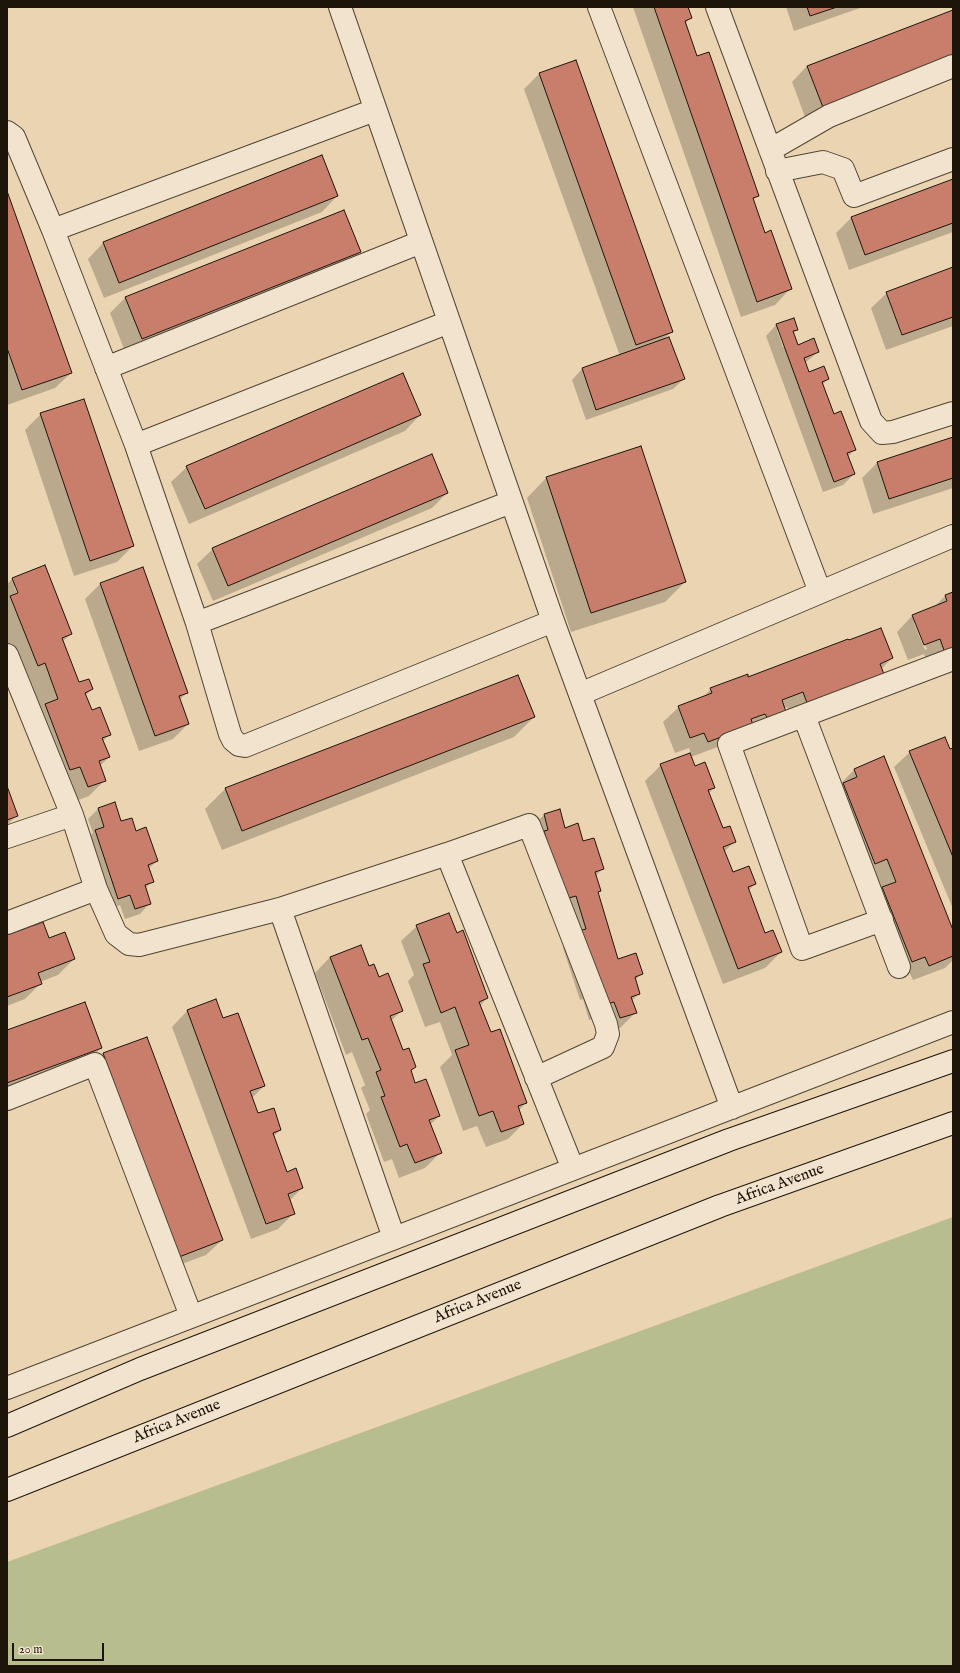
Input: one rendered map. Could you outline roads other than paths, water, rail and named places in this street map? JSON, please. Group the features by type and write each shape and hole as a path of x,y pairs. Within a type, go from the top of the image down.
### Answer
{"street":[{"path":"340,7 553,622 732,1108"},
{"path":"599,7 820,592"},
{"path":"717,7 871,421 882,433 893,432 953,413"},
{"path":"770,150 829,116 953,66"},
{"path":"54,230 375,110"},
{"path":"7,132 14,137 54,230 136,445 197,623 230,734 239,745 245,746 553,622"},
{"path":"778,171 823,162 843,169 854,196 953,159"},
{"path":"106,368 421,242"},
{"path":"136,445 449,322"},
{"path":"197,623 511,502"},
{"path":"580,694 820,592 881,568 953,536"},
{"path":"882,920 802,949 729,744 953,659"},
{"path":"8,660 72,815 96,889 116,934 129,944 139,945 280,910 447,854 529,824 606,1024 608,1034 603,1047 536,1078"},
{"path":"804,716 899,967"},
{"path":"7,837 72,815"},
{"path":"447,854 573,1169"},
{"path":"7,923 96,889"},
{"path":"280,910 394,1238"},
{"path":"7,1388 953,1022"},
{"path":"7,1426 140,1369 722,1143 953,1061"},
{"path":"7,1099 95,1064 191,1316"},
{"name":"Africa Avenue","path":"7,1490 720,1206 953,1123"}]}
